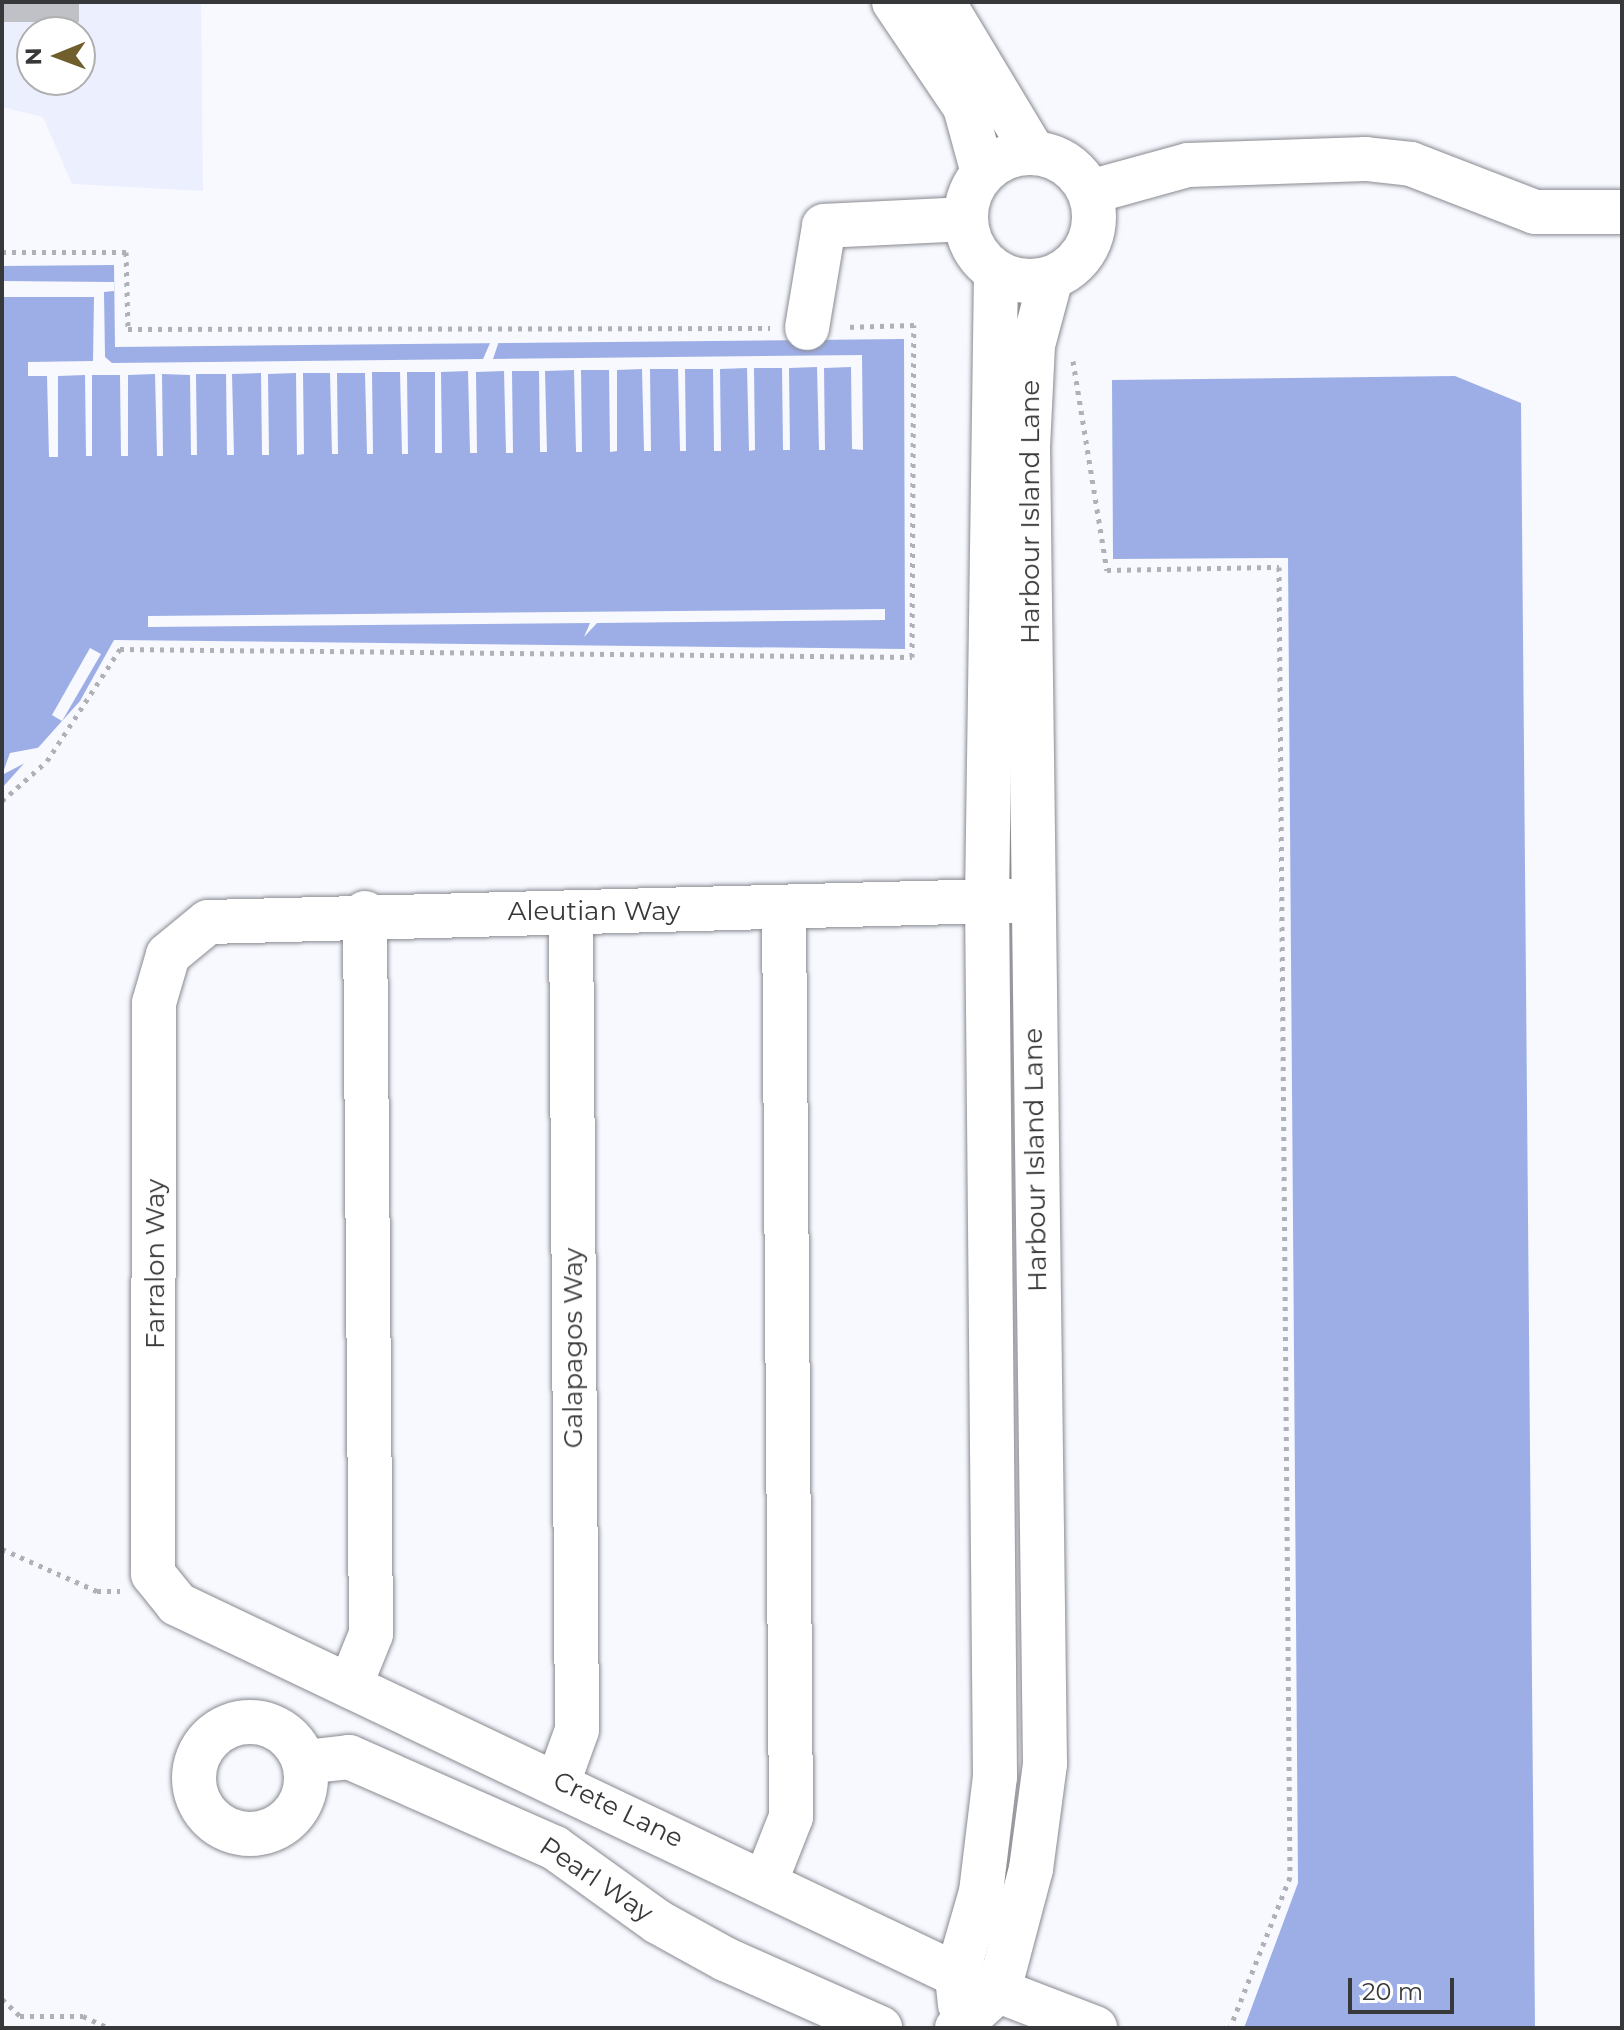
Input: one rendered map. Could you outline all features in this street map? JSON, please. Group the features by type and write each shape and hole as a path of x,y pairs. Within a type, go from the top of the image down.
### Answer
{"street":[{"path":"894,2 965,107 983,173 966,219 975,248 996,272 1013,280 1051,278 1084,253 1093,233 1090,192 1067,163 1033,152 983,173"},
{"path":"943,2 1033,152"},
{"path":"1090,192 1188,165 1366,159 1411,164 1535,212 1622,212"},
{"path":"807,328 824,226 966,219"},
{"name":"Harbour Island Lane","path":"959,2024 957,1975 981,1892 995,1777 987,901 996,272"},
{"name":"Harbour Island Lane","path":"959,2024 999,1990 1031,1869 1045,1764 1028,447 1033,345 1051,278"},
{"name":"Aleutian Way","path":"168,955 208,922 365,913 784,911 1032,900"},
{"path":"765,1883 791,1817 784,911"},
{"name":"Galapagos Way","path":"559,1780 577,1730 571,912"},
{"path":"350,1686 371,1634 365,913"},
{"name":"Farralon Way","path":"153,1574 154,1003 168,955"},
{"name":"Crete Lane","path":"153,1574 177,1604 559,1780 957,1975 1095,2028"},
{"name":"Pearl Way","path":"305,1762 349,1757 555,1848 725,1959 880,2028"}],"path":[{"path":"2,252 126,252 128,329 807,328 914,325 912,657 120,649 47,761 2,801"},
{"path":"1033,345 1062,351 1080,371 1107,570 1279,567 1290,1877 1230,2028"},
{"path":"2,1549 97,1591 127,1590 153,1574"},
{"path":"2,1999 20,2016 83,2016 109,2028"}],"shaded area":[{"path":"2,2 201,2 203,191 72,184 43,117 2,107"}],"water":[{"path":"114,265 115,347 904,339 905,649 114,640 80,701 2,788 2,266"},
{"path":"1455,376 1521,403 1535,2028 1244,2028 1298,1883 1288,558 1113,559 1112,380"}],"pier":[{"path":"2,281 114,282 114,291 104,292 105,357 112,363 483,359 491,341 499,341 493,359 862,355 863,450 852,449 851,367 824,368 825,450 819,450 817,367 789,368 790,450 783,450 782,368 754,368 755,450 749,451 747,368 720,369 721,451 714,451 713,369 685,369 686,451 680,451 678,369 650,369 651,451 644,451 642,369 617,370 617,451 610,452 609,370 581,370 582,452 576,452 574,370 545,371 547,452 540,452 539,371 512,371 513,453 506,453 504,371 476,372 477,453 470,453 468,371 441,372 442,453 435,453 435,372 407,372 408,454 402,454 400,372 372,372 373,454 367,454 365,373 337,373 338,454 332,454 330,373 303,373 304,454 297,455 296,373 268,374 269,455 262,455 261,373 232,374 234,455 227,455 226,374 196,374 197,455 191,455 190,375 162,374 163,456 157,456 155,374 128,375 128,456 121,456 120,375 92,375 92,456 86,456 85,375 58,376 58,457 49,457 47,376 28,376 28,362 93,361 94,297 2,297"},
{"path":"885,609 885,620 597,623 584,637 590,623 148,627 148,616"},
{"path":"90,648 101,654 62,721 52,715"},
{"path":"42,747 44,753 2,775 10,753"}],"building":[{"path":"2,2 79,2 79,16 16,16 16,22 2,22"}]}
